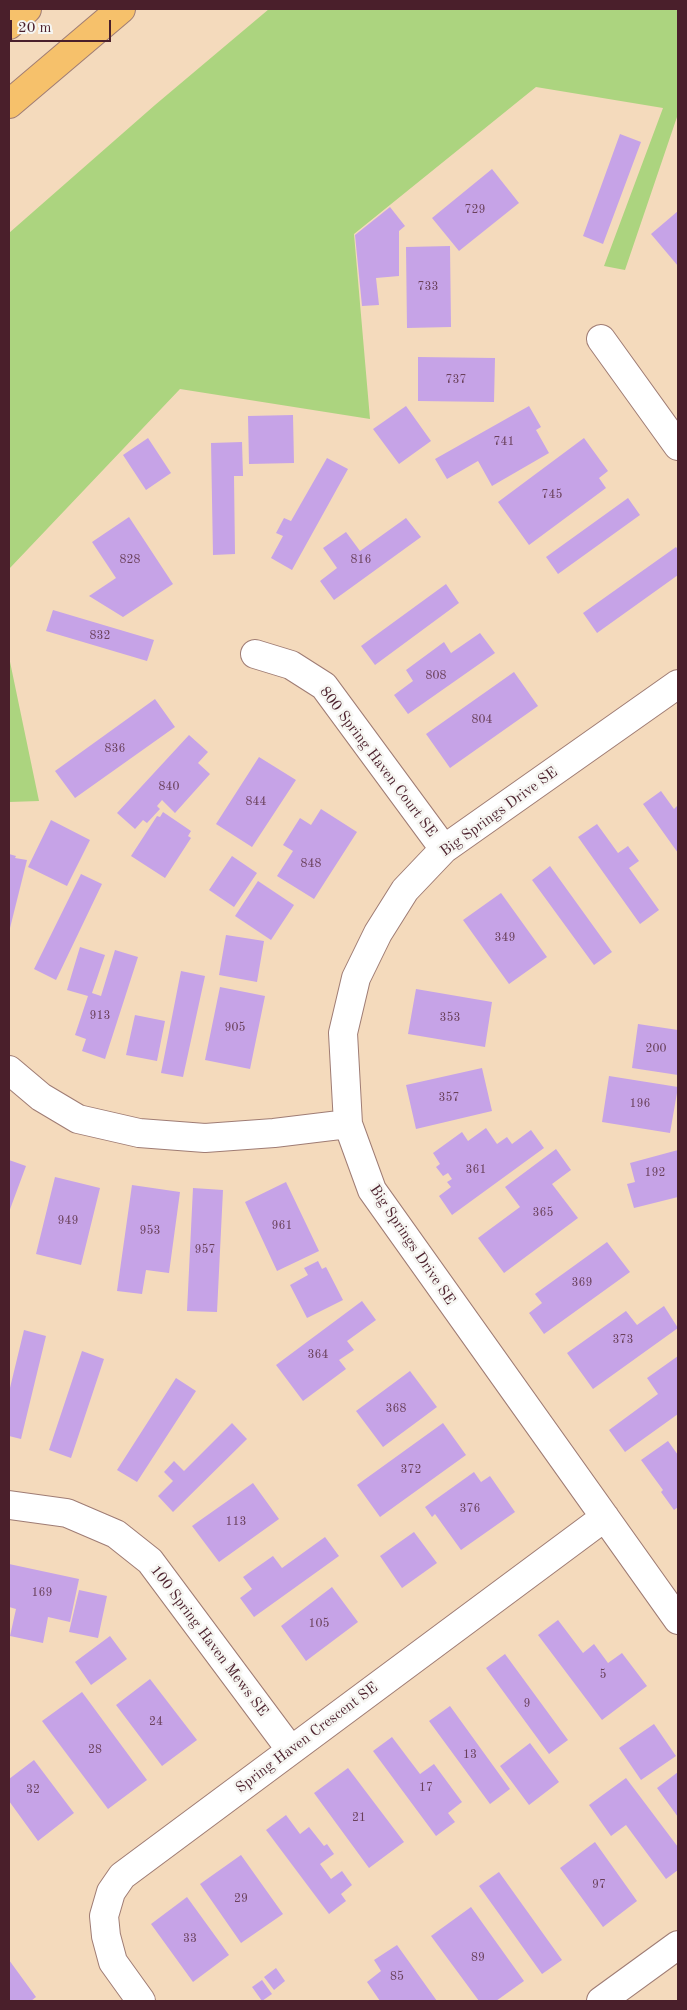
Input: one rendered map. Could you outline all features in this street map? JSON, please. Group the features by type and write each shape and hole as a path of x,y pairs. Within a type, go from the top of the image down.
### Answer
{"highway":[{"path":"9,19 22,9"},
{"path":"9,25 27,9"},
{"path":"9,104 121,9"}],"street":[{"path":"601,339 678,446"},
{"name":"800 Spring Haven Court SE","path":"255,654 291,665 324,686 444,849"},
{"name":"Big Springs Drive SE","path":"678,684 444,849 405,890 378,933 356,978 343,1033 348,1124 372,1190 678,1620"},
{"path":"9,1070 41,1097 78,1119 138,1133 206,1138 274,1133 348,1124"},
{"name":"100 Spring Haven Mews SE","path":"9,1505 67,1512 116,1534 150,1561 290,1750"},
{"name":"Spring Haven Crescent SE","path":"141,2001 113,1962 106,1936 104,1916 111,1892 122,1876 605,1517"},
{"path":"601,2001 678,1945"}],"green space":[{"path":"269,9 678,9 678,114 625,270 604,266 663,108 536,87 354,234 370,419 180,389 9,569 9,233 155,105"},
{"path":"9,657 39,801 9,802"}],"building":[{"path":"620,134 641,142 603,244 583,236"},
{"path":"492,169 519,203 459,251 432,218"},
{"path":"390,207 405,226 399,231 399,276 376,278 379,305 362,306 355,235"},
{"path":"678,211 678,266 651,234"},
{"path":"450,246 451,327 407,328 406,247"},
{"path":"418,357 495,358 494,402 418,401"},
{"path":"406,406 431,441 399,464 373,429"},
{"path":"529,406 541,427 536,430 549,453 492,486 478,461 447,479 435,459"},
{"path":"293,415 294,463 249,464 248,416"},
{"path":"148,438 171,473 146,490 123,455"},
{"path":"584,438 608,471 599,478 606,488 529,545 498,502"},
{"path":"242,442 243,476 234,476 235,554 213,555 211,443"},
{"path":"327,458 348,469 292,570 271,558 283,536 276,533 284,518 291,521"},
{"path":"628,498 640,515 558,574 546,557"},
{"path":"129,517 173,584 123,617 89,596 116,578 92,542"},
{"path":"406,518 421,537 334,600 320,581 337,568 323,548 346,532 360,551"},
{"path":"676,547 678,550 678,575 597,633 583,613"},
{"path":"446,584 459,603 375,665 361,646"},
{"path":"53,610 154,640 147,661 46,631"},
{"path":"480,633 495,653 408,714 394,695 413,681 406,670 444,642 451,653"},
{"path":"514,672 538,706 450,768 426,734"},
{"path":"155,699 175,727 75,798 55,771"},
{"path":"189,735 208,752 198,763 210,774 175,813 162,800 157,806 160,809 147,823 143,820 135,829 117,813"},
{"path":"259,757 296,780 252,847 216,824"},
{"path":"661,791 674,809 678,805 678,853 643,804"},
{"path":"321,809 357,832 314,899 277,876 293,851 283,845 300,818 311,825"},
{"path":"163,812 191,831 188,836 191,838 165,878 131,856 157,816 160,817"},
{"path":"51,820 90,840 67,886 28,867"},
{"path":"597,824 618,853 628,846 639,861 629,868 659,910 640,924 578,837"},
{"path":"9,854 16,856 15,858 27,860 9,932"},
{"path":"232,856 257,873 234,907 209,890"},
{"path":"550,866 612,952 594,965 532,880"},
{"path":"81,874 102,884 56,980 34,969"},
{"path":"258,881 294,905 271,940 235,916"},
{"path":"501,893 547,957 509,984 463,920"},
{"path":"226,935 264,941 257,982 219,975"},
{"path":"80,947 105,955 92,993 101,996 115,950 138,957 105,1059 82,1051 86,1039 75,1035 88,996 67,990"},
{"path":"181,971 205,976 183,1077 161,1073"},
{"path":"220,987 265,996 250,1069 205,1060"},
{"path":"416,989 492,1002 485,1047 408,1034"},
{"path":"135,1015 165,1021 157,1061 126,1055"},
{"path":"638,1024 678,1030 678,1075 632,1068"},
{"path":"482,1068 492,1111 416,1129 406,1085"},
{"path":"609,1076 678,1087 670,1133 602,1122"},
{"path":"486,1128 497,1144 507,1137 512,1144 531,1130 544,1148 452,1215 439,1196 451,1187 447,1182 452,1179 448,1173 443,1176 436,1167 440,1164 433,1153 462,1132 468,1141"},
{"path":"556,1149 571,1170 552,1184 578,1218 504,1273 478,1238 520,1207 505,1187"},
{"path":"678,1150 678,1197 634,1208 627,1184 635,1182 630,1163"},
{"path":"9,1160 26,1166 9,1212"},
{"path":"55,1177 100,1188 81,1265 36,1254"},
{"path":"286,1182 319,1251 277,1271 245,1202"},
{"path":"132,1185 180,1192 169,1273 146,1270 142,1294 117,1291"},
{"path":"193,1188 223,1190 217,1312 187,1311"},
{"path":"607,1242 630,1272 544,1334 529,1313 542,1303 535,1294"},
{"path":"318,1261 322,1269 326,1267 343,1300 307,1318 290,1285 308,1275 304,1268"},
{"path":"362,1301 376,1320 347,1341 354,1350 339,1360 346,1369 303,1401 276,1365"},
{"path":"664,1306 678,1328 593,1389 567,1353 626,1311 637,1325"},
{"path":"24,1330 46,1336 21,1439 9,1436 9,1392"},
{"path":"82,1351 104,1359 71,1458 49,1450"},
{"path":"678,1356 678,1414 625,1452 609,1430 658,1394 647,1378"},
{"path":"410,1371 437,1407 383,1447 356,1411"},
{"path":"176,1378 196,1391 137,1482 117,1470"},
{"path":"232,1423 247,1439 173,1512 158,1496 173,1481 164,1472 174,1461 184,1471"},
{"path":"443,1423 466,1455 380,1517 357,1485"},
{"path":"668,1441 678,1455 678,1507 674,1510 661,1492 663,1490 641,1460"},
{"path":"474,1472 481,1482 490,1476 515,1512 461,1550 435,1514 432,1517 425,1507"},
{"path":"253,1483 279,1519 219,1562 192,1526"},
{"path":"414,1532 437,1563 402,1588 380,1556"},
{"path":"325,1537 339,1556 254,1617 240,1598 252,1589 243,1577 273,1556 282,1568"},
{"path":"9,1564 79,1579 70,1622 48,1617 43,1643 10,1636 16,1609 9,1607"},
{"path":"332,1587 358,1622 306,1661 281,1626"},
{"path":"79,1590 107,1596 98,1638 69,1632"},
{"path":"558,1620 583,1653 594,1644 608,1663 622,1653 647,1686 602,1720 538,1635"},
{"path":"110,1636 127,1659 91,1685 75,1662"},
{"path":"505,1654 568,1740 549,1754 486,1668"},
{"path":"150,1679 197,1740 162,1766 116,1705"},
{"path":"82,1692 147,1780 108,1809 42,1721"},
{"path":"450,1706 510,1789 490,1804 429,1721"},
{"path":"654,1724 676,1756 641,1780 619,1748"},
{"path":"392,1737 420,1774 434,1764 462,1802 448,1813 455,1822 436,1836 373,1751"},
{"path":"530,1743 559,1782 529,1805 500,1766"},
{"path":"34,1760 74,1813 38,1841 9,1801 9,1779"},
{"path":"348,1768 404,1842 369,1868 314,1793"},
{"path":"678,1772 678,1817 657,1788"},
{"path":"626,1778 678,1847 678,1870 666,1879 626,1825 611,1836 589,1805"},
{"path":"286,1815 300,1834 309,1827 324,1846 327,1844 334,1854 320,1864 331,1879 342,1871 352,1885 341,1894 346,1901 329,1914 266,1830"},
{"path":"595,1842 637,1901 603,1927 560,1868"},
{"path":"241,1855 283,1914 241,1943 200,1884"},
{"path":"499,1872 562,1960 542,1974 479,1886"},
{"path":"187,1897 229,1955 193,1982 151,1924"},
{"path":"471,1907 524,1981 496,2001 479,2001 431,1936"},
{"path":"397,1945 437,2001 380,2001 367,1982 381,1971 374,1960"},
{"path":"9,1960 36,1997 31,2001 9,2001"},
{"path":"276,1968 285,1981 274,1990 264,1977"},
{"path":"262,1980 272,1994 262,2001 252,1987"}]}
